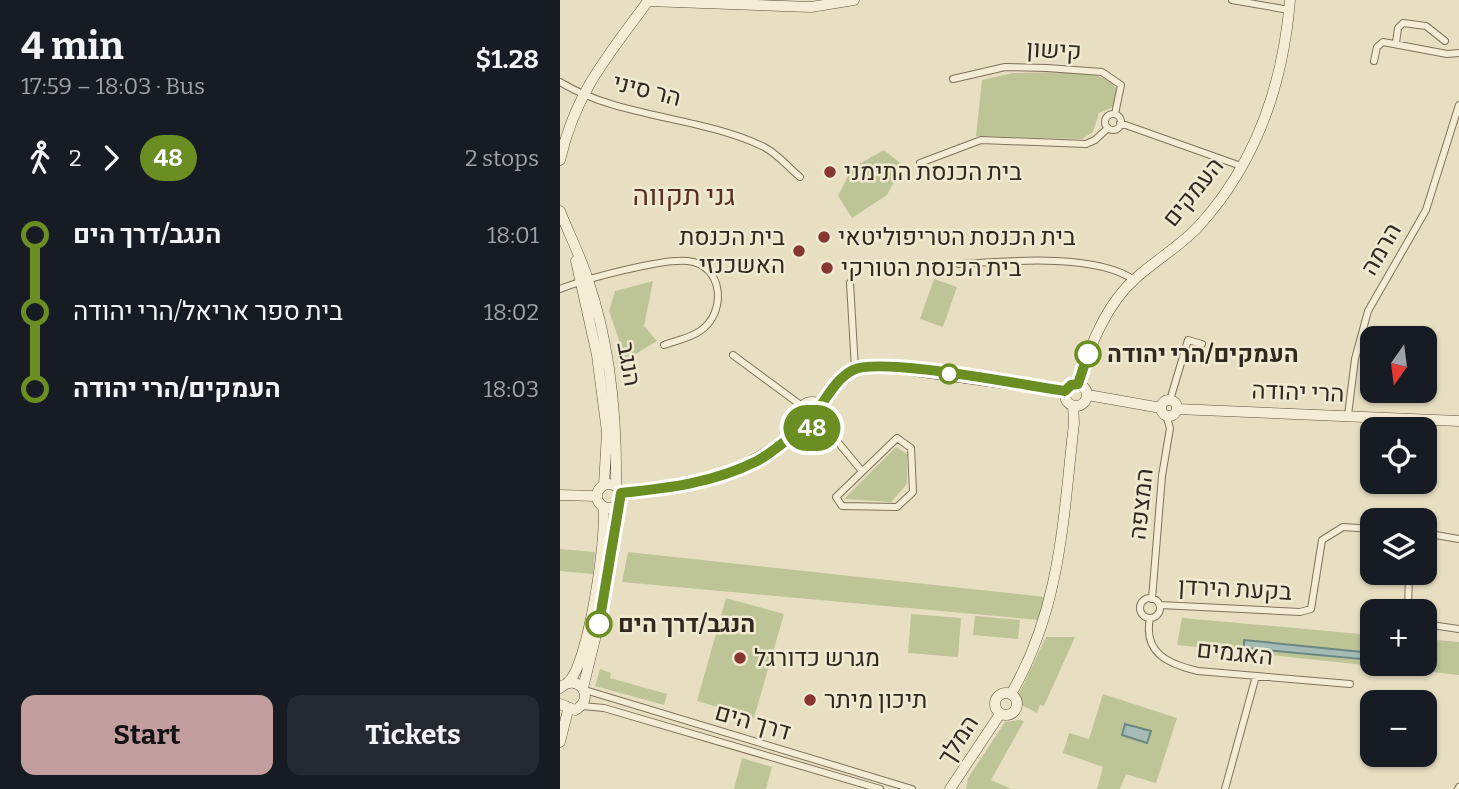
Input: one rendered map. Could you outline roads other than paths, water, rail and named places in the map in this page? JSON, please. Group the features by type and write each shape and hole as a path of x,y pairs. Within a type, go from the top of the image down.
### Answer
{"street":[{"path":"560,160 566,133 582,93 648,0 811,7 854,0"},
{"path":"1232,0 1289,5"},
{"name":"העמקים","path":"1078,384 1096,334 1134,280 1197,228 1221,199 1241,166 1271,107 1289,5"},
{"path":"1396,43 1398,28 1403,23 1426,26 1445,41"},
{"path":"1374,61 1379,44 1396,43 1447,54 1459,53"},
{"name":"קישון","path":"953,79 1005,68 1102,72 1121,85 1115,114"},
{"name":"הר סיני","path":"560,82 582,93 704,124 765,147 800,177"},
{"name":"הרמה","path":"1348,415 1355,359 1368,311 1426,210 1459,105"},
{"path":"1108,128 1105,119 1110,114 1115,114 1121,123 1241,166"},
{"path":"1108,128 1115,129 1121,123"},
{"path":"920,163 981,140 1086,144 1108,128"},
{"name":"הנגב","path":"560,211 608,358 617,431 618,494 602,610 582,706"},
{"path":"960,264 1018,260 1102,266 1122,271 1134,280"},
{"path":"560,289 583,280 682,261 701,265 710,272 718,292 712,318 700,332 664,345"},
{"name":"הנגב","path":"583,280 597,355 607,432 604,485"},
{"path":"850,283 855,369"},
{"path":"1170,400 1188,340 1202,344"},
{"path":"733,355 802,406"},
{"path":"821,405 842,378 855,369 890,365 1065,391"},
{"path":"1078,384 1085,387 1088,395 1083,404 1073,406 1067,402 1065,391 1071,385 1078,384"},
{"path":"1088,395 1172,415 1177,409 1170,400"},
{"path":"1163,412 1164,401 1170,400"},
{"path":"814,401 821,405 825,416 822,423 814,428 805,426 799,415 802,406 814,401"},
{"path":"1011,694 1041,633 1054,588 1074,423 1073,406"},
{"name":"הרי יהודה","path":"1177,409 1459,421"},
{"name":"המצפה","path":"1152,598 1162,476 1170,428 1163,412"},
{"path":"822,423 861,470"},
{"path":"597,496 604,485 618,494 684,487 718,478 759,460 805,426"},
{"path":"897,438 911,448 913,492 897,507 842,506 836,497 861,470 897,438"},
{"path":"603,506 611,507 618,494"},
{"path":"560,495 597,496"},
{"path":"563,685 578,671 592,617 605,531 603,506 597,496"},
{"name":"בקעת הירדן","path":"1160,605 1300,612 1311,609 1322,540 1343,527 1360,528"},
{"path":"1437,535 1459,539"},
{"path":"1152,598 1160,605 1158,614 1150,618 1143,615 1141,608 1144,601 1152,598"},
{"name":"האגמים","path":"1150,618 1149,638 1163,660 1198,671 1350,684"},
{"path":"1437,626 1459,629"},
{"path":"1225,789 1256,676"},
{"path":"563,685 584,689"},
{"name":"דרך הים","path":"584,689 912,789"},
{"path":"1002,693 1011,694 1016,701 1015,710 1009,715 1000,714 995,707 996,697 1002,693"},
{"path":"560,742 564,707 582,706"},
{"name":"דרך הים","path":"582,706 604,708 880,789"},
{"name":"המלך","path":"950,789 1000,714"}],"water":[{"path":"1244,640 1360,652 1360,659 1244,648"},
{"path":"1125,724 1151,731 1147,743 1122,735"}],"place":[{"name":"בית הכנסת התימני","path":"830,172"},
{"name":"בית הכנסת הטריפוליטאי","path":"824,237"},
{"name":"בית הכנסת האשכנזי","path":"799,251"},
{"name":"בית הכנסת הטורקי","path":"827,268"},
{"name":"העמקים/הרי יהודה","path":"1088,354"},
{"name":"הנגב/דרך הים","path":"599,624"},
{"name":"מגרש כדורגל","path":"740,658"},
{"name":"תיכון מיתר","path":"810,700"}],"district":[{"name":"גני תקווה","path":"684,195"}]}
